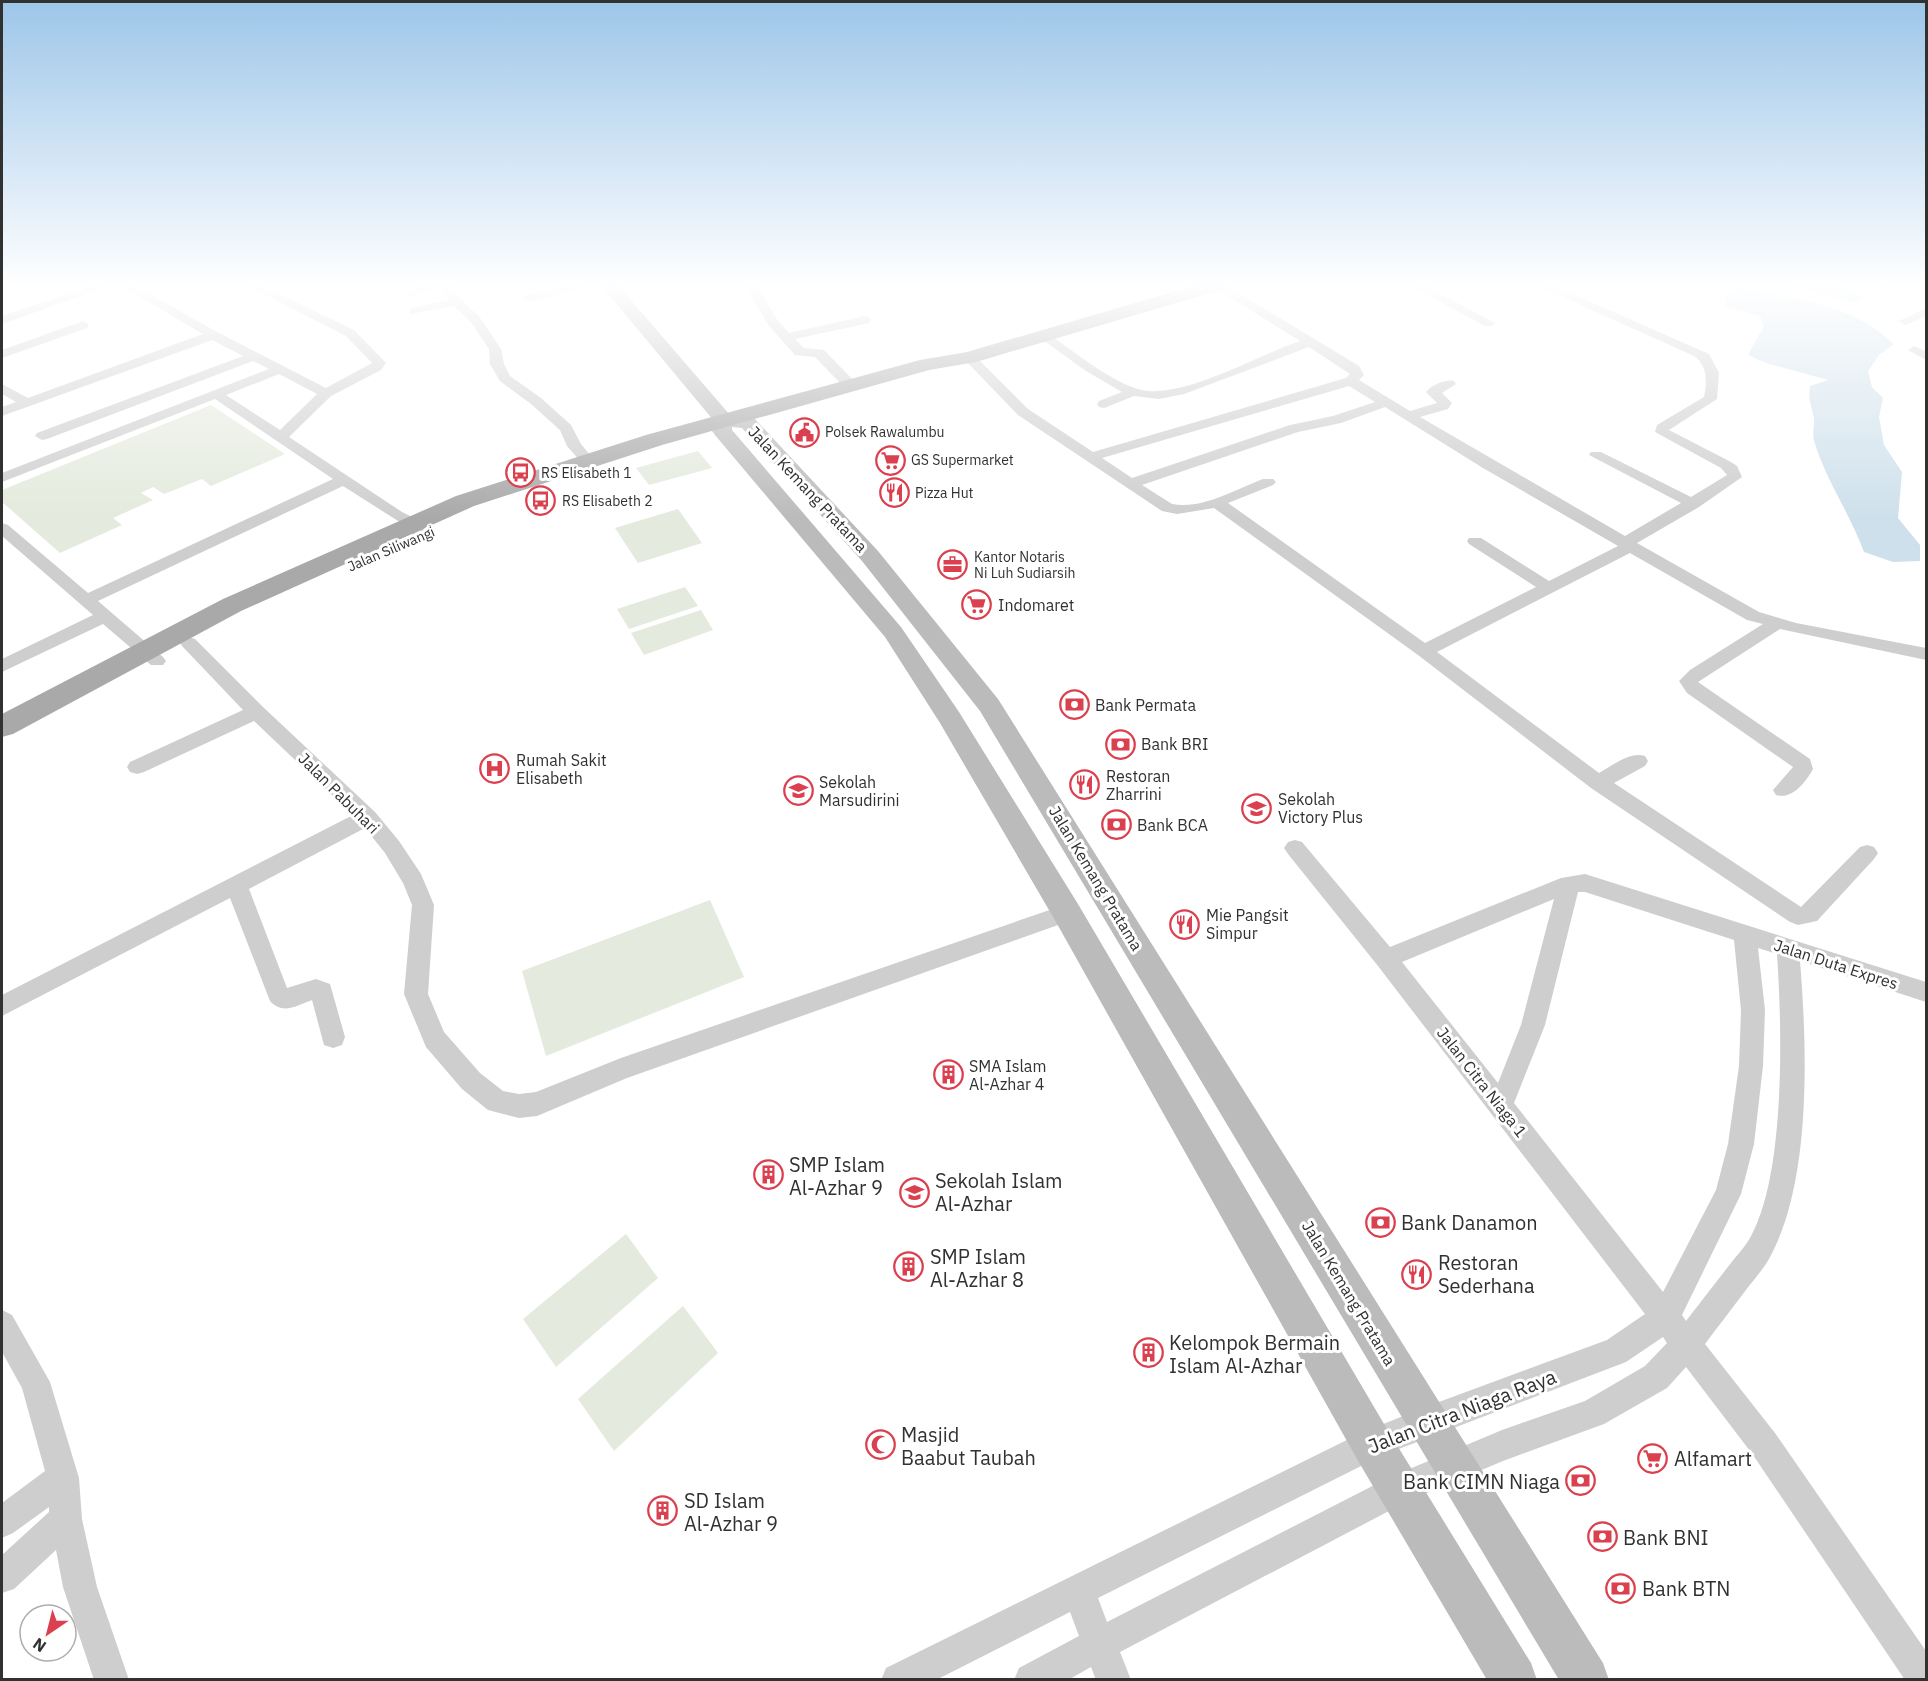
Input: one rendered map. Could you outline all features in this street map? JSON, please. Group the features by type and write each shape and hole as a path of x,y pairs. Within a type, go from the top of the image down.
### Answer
{"main road":[{"path":"801,404 850,385 941,362"},
{"path":"801,404 937,372 957,362"},
{"name":"Jalan Siliwangi","path":"2,746 232,605 416,530 597,470 738,431 801,404"},
{"name":"Jalan Siliwangi","path":"2,727 152,655 189,643 334,574 465,501 587,460 738,431"}],"street":[{"path":"2,412 136,362"},
{"path":"42,436 237,362"},
{"path":"267,362 326,393"},
{"path":"280,438 326,393 376,367 378,362"},
{"path":"497,362 505,378 536,401 566,428 574,446 587,460"},
{"name":"Jalan Kemang Pratama","path":"677,362 798,496 870,556 989,705 1586,1680"},
{"path":"828,362 850,385"},
{"path":"966,362 989,375 1023,412 1130,484 1175,511 1216,502 1268,482"},
{"path":"1083,362 1133,392 1157,395 1198,386 1254,362"},
{"path":"1091,458 1351,381 1357,375 1354,369 1343,362"},
{"path":"1424,651 1549,588 1626,545 1735,477 1732,469 1726,465 1662,432 1662,428 1710,399 1712,367 1710,362"},
{"path":"2,478 280,369"},
{"path":"1351,381 1488,465 1753,616 1776,624 1926,654"},
{"path":"1409,416 1443,406 1445,403 1433,392 1449,384"},
{"path":"1104,404 1133,392"},
{"path":"4,393 26,403"},
{"path":"153,394 178,409"},
{"path":"216,394 416,530"},
{"path":"1130,484 1295,428 1336,420 1387,402"},
{"path":"1596,455 1694,504"},
{"path":"85,601 344,480"},
{"name":"Jalan Kemang Pratama","path":"798,496 838,566 893,633 950,718 993,789 1067,913 1372,1444 1514,1680"},
{"path":"1216,502 1424,651 1598,783 1798,916 1809,915 1867,853"},
{"path":"2,528 85,601 152,655"},
{"path":"1475,541 1549,588"},
{"path":"838,566 870,556"},
{"path":"2,666 104,617"},
{"path":"1776,624 1688,681 1694,689 1803,764 1803,769 1783,790"},
{"name":"Jalan Pabuhari","path":"189,643 256,712 368,817 392,847 413,880 423,905 416,994 435,1039 471,1081 497,1102 519,1106 537,1104 621,1069 1067,913"},
{"path":"950,718 989,705"},
{"path":"137,767 256,712"},
{"path":"1598,783 1638,761"},
{"path":"993,789 1034,777"},
{"path":"2,1006 368,817"},
{"name":"Jalan Citra Niaga 1","path":"1295,848 1386,959 1764,1444 1926,1680"},
{"name":"Jalan Duta Expres","path":"1569,884 1585,883 1926,992"},
{"path":"1386,959 1569,884"},
{"path":"1500,1105 1516,1075 1537,1020 1569,884"},
{"path":"237,886 278,994 284,1000 316,989 322,991 333,1038"},
{"name":"Jalan Citra Niaga Raya","path":"898,1680 1372,1444 1616,1352 1665,1318 1728,1194 1741,1144 1751,1066 1753,1010 1745,935"},
{"path":"1031,1680 1399,1489 1502,1446 1593,1413 1656,1377 1686,1345 1760,1248 1773,1218 1782,1181 1789,1130 1793,1018 1788,949"},
{"path":"2,1325 36,1382 63,1478 66,1519 80,1587 112,1680"},
{"path":"2,1522 63,1478"},
{"path":"2,1577 66,1519"},
{"path":"1078,1592 1114,1680"}],"shaded area":[{"path":"211,405 285,454 211,486 202,479 164,494 153,487 141,493 153,500 113,518 122,525 60,553 2,502 2,490"},
{"path":"698,451 712,468 649,485 636,468"},
{"path":"678,509 702,543 638,563 615,528"},
{"path":"685,587 698,606 629,629 617,609"},
{"path":"701,610 713,630 644,655 631,633"},
{"path":"710,900 744,977 546,1056 522,971"},
{"path":"626,1234 658,1278 556,1367 523,1319"},
{"path":"683,1306 718,1353 614,1451 578,1399"}],"water":[{"path":"1874,362 1868,371 1872,387 1883,398 1879,417 1884,445 1902,472 1898,518 1920,545 1920,561 1893,562 1864,552 1814,441 1810,386 1828,380 1766,363"}],"place":[{"name":"Polsek Rawalumbu","path":"804,432"},
{"name":"GS Supermarket","path":"890,460"},
{"name":"RS Elisabeth 1","path":"520,473"},
{"name":"Pizza Hut","path":"894,493"},
{"name":"RS Elisabeth 2","path":"541,501"},
{"name":"Kantor Notaris Ni Luh Sudiarsih","path":"953,565"},
{"name":"Indomaret","path":"977,605"},
{"name":"Bank Permata","path":"1074,705"},
{"name":"Bank BRI","path":"1120,744"},
{"name":"Rumah Sakit Elisabeth","path":"495,769"},
{"name":"Restoran Zharrini","path":"1085,785"},
{"name":"Sekolah Marsudirini","path":"798,791"},
{"name":"Sekolah Victory Plus","path":"1257,808"},
{"name":"Bank BCA","path":"1116,825"},
{"name":"Mie Pangsit Simpur","path":"1185,924"},
{"name":"SMA Islam Al-Azhar 4","path":"948,1075"},
{"name":"SMP Islam Al-Azhar 9","path":"768,1175"},
{"name":"Sekolah Islam Al-Azhar","path":"914,1192"},
{"name":"Bank Danamon","path":"1380,1222"},
{"name":"SMP Islam Al-Azhar 8","path":"909,1267"},
{"name":"Restoran Sederhana","path":"1417,1274"},
{"name":"Kelompok Bermain Islam Al-Azhar","path":"1148,1353"},
{"name":"Masjid Baabut Taubah","path":"880,1445"},
{"name":"Alfamart","path":"1653,1458"},
{"name":"Bank CIMN Niaga","path":"1581,1481"},
{"name":"SD Islam Al-Azhar 9","path":"663,1511"},
{"name":"Bank BNI","path":"1602,1537"},
{"name":"Bank BTN","path":"1621,1588"}]}
